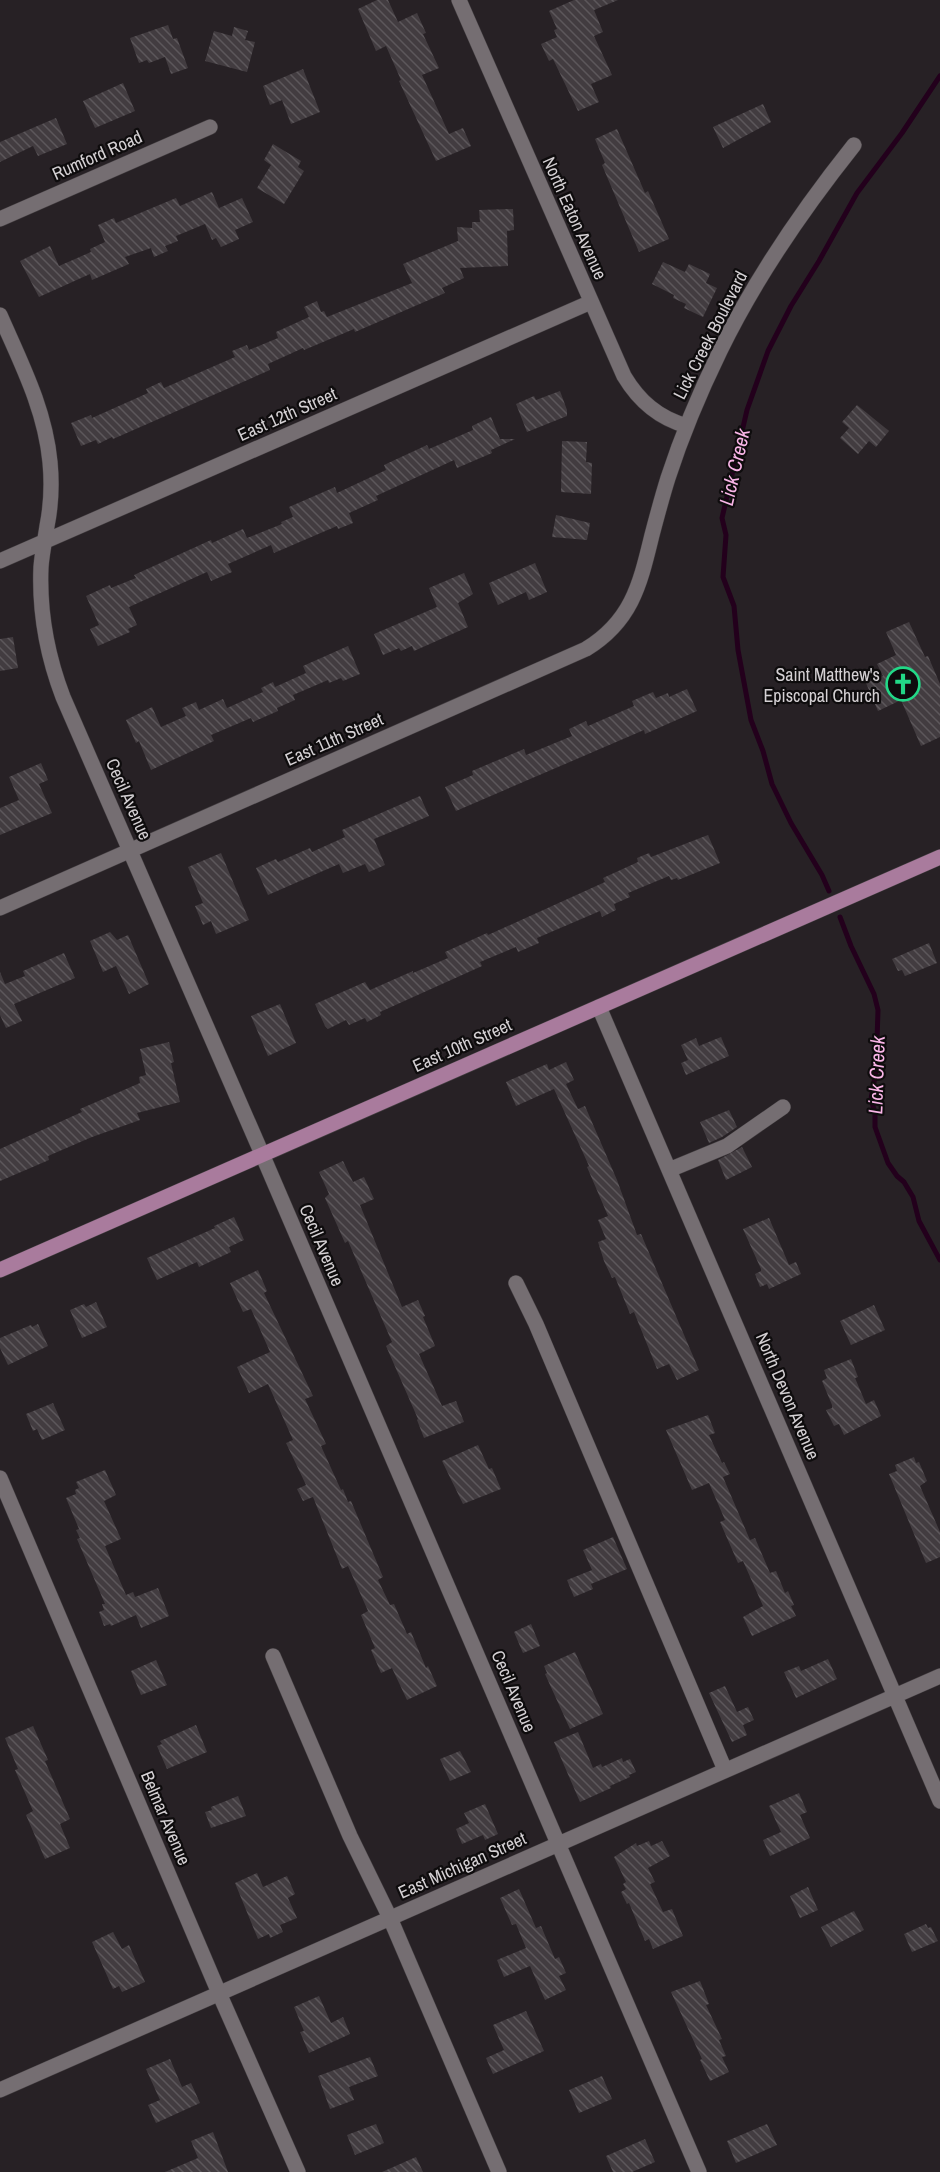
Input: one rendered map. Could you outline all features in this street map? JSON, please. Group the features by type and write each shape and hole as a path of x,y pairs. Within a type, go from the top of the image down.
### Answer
{"main road":[{"name":"East 10th Street","path":"0,1270 599,1007 939,861"}],"street":[{"name":"North Eaton Avenue","path":"459,0 620,369 633,391 644,403 657,413 687,426"},
{"name":"Rumford Road","path":"0,219 210,127"},
{"name":"Lick Creek Boulevard","path":"645,564 668,479 687,426 726,338 778,248 854,145"},
{"name":"East 12th Street","path":"0,561 591,302"},
{"name":"Cecil Avenue","path":"0,315 32,388 46,436 51,478 41,566 41,605 52,668 699,2172"},
{"name":"East 11th Street","path":"0,908 586,649 606,635 628,609 636,595 645,564"},
{"name":"North Devon Avenue","path":"599,1007 940,1801"},
{"path":"669,1170 727,1146 783,1107"},
{"path":"516,1283 536,1324 724,1770"},
{"name":"Belmar Avenue","path":"0,1478 219,1993 298,2172"},
{"path":"273,1656 350,1836 390,1918 499,2172"},
{"name":"East Michigan Street","path":"0,2090 940,1676"}],"building":[{"path":"377,0 388,0 398,22 417,13 426,33 423,34 439,68 422,75 449,134 463,128 471,146 436,161 399,81 401,80 386,46 376,51 358,9"},
{"path":"574,0 618,0 594,10 603,32 594,36 612,75 591,84 599,102 578,111 553,59 549,61 541,44 557,37 554,30 557,29 549,11"},
{"path":"168,25 173,39 177,38 188,68 171,74 165,57 149,63 147,60 139,63 130,38"},
{"path":"234,27 248,31 245,40 255,42 247,72 205,61 214,31 232,36"},
{"path":"303,69 320,112 291,124 282,100 270,105 263,86"},
{"path":"123,83 135,111 95,128 83,101"},
{"path":"763,104 771,122 723,148 713,127"},
{"path":"56,118 67,144 38,156 33,146 0,162 0,142"},
{"path":"617,129 645,193 648,191 669,239 639,252 602,165 605,163 595,139"},
{"path":"273,144 301,161 298,167 304,171 284,204 257,188 271,165 264,160"},
{"path":"212,192 219,208 242,198 253,222 235,230 239,239 221,247 216,238 212,240 205,224 176,236 178,241 165,246 168,251 154,257 151,248 125,257 129,264 92,280 90,274 39,297 20,261 50,246 59,266 91,252 90,249 105,242 98,225 114,218 116,223 176,198 180,206"},
{"path":"513,209 514,230 507,231 508,266 460,268 464,278 442,288 445,293 355,332 354,329 304,350 303,348 268,364 270,370 113,439 112,437 98,444 96,440 81,446 71,423 91,415 92,418 148,393 146,389 161,382 164,388 235,357 232,351 247,345 249,350 278,338 276,332 309,317 304,307 317,301 321,312 324,311 327,317 412,283 403,264 458,241 457,227 472,228 472,222 480,222 479,210"},
{"path":"663,262 685,272 689,264 710,274 706,283 717,288 703,317 684,308 686,304 673,298 674,295 652,284"},
{"path":"560,391 567,416 527,432 516,404 534,396 536,400"},
{"path":"857,405 889,431 876,447 869,441 858,454 840,438 849,428 842,422"},
{"path":"491,417 500,439 515,439 491,450 492,453 457,468 454,460 376,496 378,500 349,513 353,523 338,529 337,526 274,553 271,545 228,564 232,572 211,581 207,572 129,607 137,625 128,629 130,632 98,646 90,629 99,625 86,596 110,585 111,588 136,578 134,575 211,540 212,543 243,529 247,538 282,524 281,522 293,517 289,507 335,487 337,493 386,470 384,465 427,445 429,449 473,430 472,426"},
{"path":"562,441 587,442 586,462 592,463 591,494 561,492"},
{"path":"556,515 590,523 587,540 552,537"},
{"path":"535,563 547,592 529,600 526,592 498,605 489,583"},
{"path":"464,573 473,594 458,603 468,627 414,651 412,646 401,651 399,648 383,655 374,634 437,607 429,588"},
{"name":"Saint Matthew's Episcopal Church","path":"909,622 940,684 940,737 921,746 901,700 878,711 866,683 883,676 877,664 896,655 886,632"},
{"path":"13,637 18,668 0,671 0,639"},
{"path":"348,646 360,674 343,681 341,678 329,683 328,680 293,695 295,700 277,708 278,711 253,722 251,718 211,735 214,741 151,770 139,741 136,743 126,720 152,707 161,727 186,716 182,708 196,702 199,710 223,699 227,708 263,692 261,688 273,682 275,687 306,673 303,666"},
{"path":"687,689 697,711 645,734 644,730 456,811 445,787 473,775 472,771 524,749 526,755 572,736 569,729 586,721 588,726 634,706 632,701 653,692 656,698 668,693 669,697"},
{"path":"41,763 48,780 39,784 52,813 0,835 0,808 19,800 9,777"},
{"path":"420,796 429,816 374,839 385,865 369,872 365,864 343,873 339,864 268,895 256,868 276,859 278,862 310,848 312,852 345,837 342,830"},
{"path":"708,835 720,863 678,880 677,878 671,880 669,876 628,893 630,897 614,904 616,910 602,917 600,911 537,938 539,943 518,952 516,947 480,962 482,966 380,1012 381,1015 367,1022 365,1018 349,1025 346,1020 328,1029 325,1026 315,1004 365,982 370,990 448,958 445,952 605,882 603,878 638,862 637,858 649,853 651,857"},
{"path":"221,853 249,920 216,934 211,921 203,925 195,906 203,903 188,867"},
{"path":"110,932 117,940 128,935 149,984 129,994 116,966 103,972 90,941"},
{"path":"929,943 937,963 905,976 902,970 898,971 892,959"},
{"path":"64,953 75,978 14,1004 22,1021 6,1028 0,1015 0,972 5,984 25,976 23,971"},
{"path":"280,1004 296,1043 268,1056 251,1016"},
{"path":"721,1037 729,1056 686,1075 681,1063 688,1060 681,1045 696,1038 699,1046"},
{"path":"169,1042 174,1062 171,1063 180,1102 137,1113 140,1120 48,1156 49,1160 0,1181 0,1149 82,1112 80,1109 140,1083 139,1077 146,1075 140,1049"},
{"path":"566,1062 574,1080 566,1084 578,1109 585,1106 617,1180 637,1235 641,1234 699,1370 677,1380 669,1364 657,1369 634,1312 630,1314 615,1277 612,1278 604,1261 598,1242 606,1239 598,1220 608,1216 587,1167 589,1166 554,1089 516,1106 506,1082 547,1064 549,1070"},
{"path":"729,1110 737,1127 709,1143 700,1122"},
{"path":"742,1147 752,1167 726,1180 718,1160"},
{"path":"343,1161 353,1182 364,1177 374,1199 360,1205 402,1307 418,1300 425,1316 423,1317 435,1346 419,1354 442,1406 456,1401 464,1422 424,1438 386,1346 392,1342 348,1241 345,1243 325,1198 329,1194 319,1172"},
{"path":"234,1217 244,1240 229,1247 231,1252 199,1267 197,1262 157,1280 147,1258 215,1228 214,1226"},
{"path":"769,1218 789,1265 796,1262 801,1274 769,1289 767,1284 760,1287 755,1274 761,1269 743,1229"},
{"path":"258,1270 267,1291 264,1293 313,1396 305,1399 326,1444 321,1446 341,1490 343,1489 348,1502 351,1501 383,1577 378,1580 390,1605 394,1604 407,1634 411,1632 426,1668 428,1666 437,1686 407,1700 392,1668 381,1673 371,1650 375,1648 361,1615 368,1611 348,1566 342,1569 313,1497 303,1501 297,1489 306,1485 286,1443 293,1440 268,1384 249,1393 237,1367 270,1352 251,1309 243,1312 230,1283"},
{"path":"96,1302 107,1327 82,1338 70,1310 84,1304 86,1307"},
{"path":"874,1305 885,1330 851,1345 840,1321"},
{"path":"38,1324 48,1346 8,1365 0,1348 0,1338"},
{"path":"851,1359 858,1377 855,1378 866,1404 874,1400 881,1416 844,1435 839,1424 834,1426 826,1410 832,1408 832,1405 822,1381 827,1378 824,1370"},
{"path":"53,1403 65,1430 42,1440 37,1429 33,1431 26,1414"},
{"path":"708,1415 715,1433 709,1435 722,1463 724,1462 730,1474 723,1477 750,1540 755,1538 770,1573 776,1571 785,1593 788,1591 794,1605 791,1606 796,1616 752,1636 743,1617 763,1606 743,1561 738,1563 720,1522 725,1520 709,1483 692,1490 666,1430"},
{"path":"478,1445 501,1489 463,1504 442,1461"},
{"path":"914,1457 916,1463 919,1462 927,1481 920,1486 940,1532 940,1557 926,1563 889,1474 897,1471 895,1465"},
{"path":"105,1470 116,1495 104,1501 121,1539 105,1546 126,1595 133,1592 135,1597 158,1588 169,1616 141,1628 136,1615 111,1626 110,1624 104,1626 99,1612 104,1610 102,1604 105,1604 77,1539 80,1538 76,1530 79,1529 66,1498 76,1494 75,1490 79,1488 76,1482"},
{"path":"613,1537 627,1569 591,1584 593,1589 574,1597 567,1580 592,1570 583,1550"},
{"path":"531,1624 540,1646 523,1653 514,1632"},
{"path":"575,1652 603,1714 570,1729 545,1674 547,1673 544,1666"},
{"path":"828,1659 837,1679 796,1698 784,1672 799,1666 801,1671"},
{"path":"156,1660 167,1685 141,1695 131,1671"},
{"path":"725,1686 737,1712 748,1707 754,1720 743,1725 747,1735 732,1742 709,1693"},
{"path":"196,1725 207,1752 167,1769 157,1746 162,1744 160,1741"},
{"path":"33,1726 70,1819 60,1824 70,1848 45,1859 26,1815 33,1811 15,1770 18,1769 5,1738"},
{"path":"578,1732 593,1768 601,1764 602,1767 622,1758 623,1762 630,1759 636,1772 610,1786 611,1788 580,1802 554,1742"},
{"path":"460,1751 471,1772 450,1781 440,1759"},
{"path":"799,1793 807,1812 800,1815 810,1838 770,1856 763,1840 781,1832 769,1806"},
{"path":"238,1796 246,1816 211,1828 205,1812 212,1810 211,1807"},
{"path":"485,1804 498,1834 485,1840 483,1835 462,1844 456,1829 469,1823 464,1813"},
{"path":"649,1841 651,1846 662,1841 670,1856 648,1868 655,1882 650,1884 663,1912 672,1909 683,1936 653,1949 649,1939 645,1941 629,1903 627,1904 621,1892 626,1889 623,1884 626,1882 614,1857 636,1843 637,1846"},
{"path":"257,1873 263,1887 287,1876 295,1894 288,1898 297,1918 280,1925 283,1932 270,1938 269,1934 258,1939 235,1883"},
{"path":"808,1887 818,1910 800,1918 790,1896"},
{"path":"519,1889 536,1928 541,1926 555,1959 559,1957 566,1973 559,1976 566,1990 545,2000 530,1966 504,1977 497,1960 526,1948 516,1924 512,1925 500,1898"},
{"path":"854,1911 864,1930 831,1947 821,1927"},
{"path":"926,1924 928,1928 931,1927 938,1941 912,1952 904,1934"},
{"path":"113,1932 122,1949 129,1945 145,1982 122,1992 119,1986 113,1989 92,1942"},
{"path":"700,1981 709,2004 706,2005 722,2039 719,2040 726,2056 722,2057 729,2072 710,2081 671,1992"},
{"path":"319,1996 331,2023 343,2017 350,2034 309,2053 300,2032 304,2031 294,2007"},
{"path":"526,2011 544,2051 493,2074 486,2058 504,2050 493,2025"},
{"path":"370,2057 378,2076 349,2087 354,2100 330,2109 318,2076"},
{"path":"170,2059 182,2087 191,2083 200,2103 156,2123 148,2105 160,2100 146,2069"},
{"path":"602,2076 612,2099 579,2113 569,2090"},
{"path":"376,2124 384,2143 355,2155 347,2135"},
{"path":"767,2124 777,2145 736,2163 727,2141"},
{"path":"213,2132 228,2172 165,2172 198,2158 191,2141"},
{"path":"645,2139 655,2162 632,2172 613,2172 606,2156"},
{"path":"416,2157 423,2172 382,2172"}],"waterway":[{"name":"Lick Creek","path":"829,891 772,784 751,720 738,650 734,606 723,577 726,535 722,518 747,410 768,351 791,306 857,193 902,133 940,76"},
{"name":"Lick Creek","path":"840,917 874,994 878,1010 876,1071 871,1099 875,1113 875,1127 888,1163 913,1197 919,1221 940,1260"}],"place":[{"name":"Saint Matthew's Episcopal Church","path":"903,684"}]}
